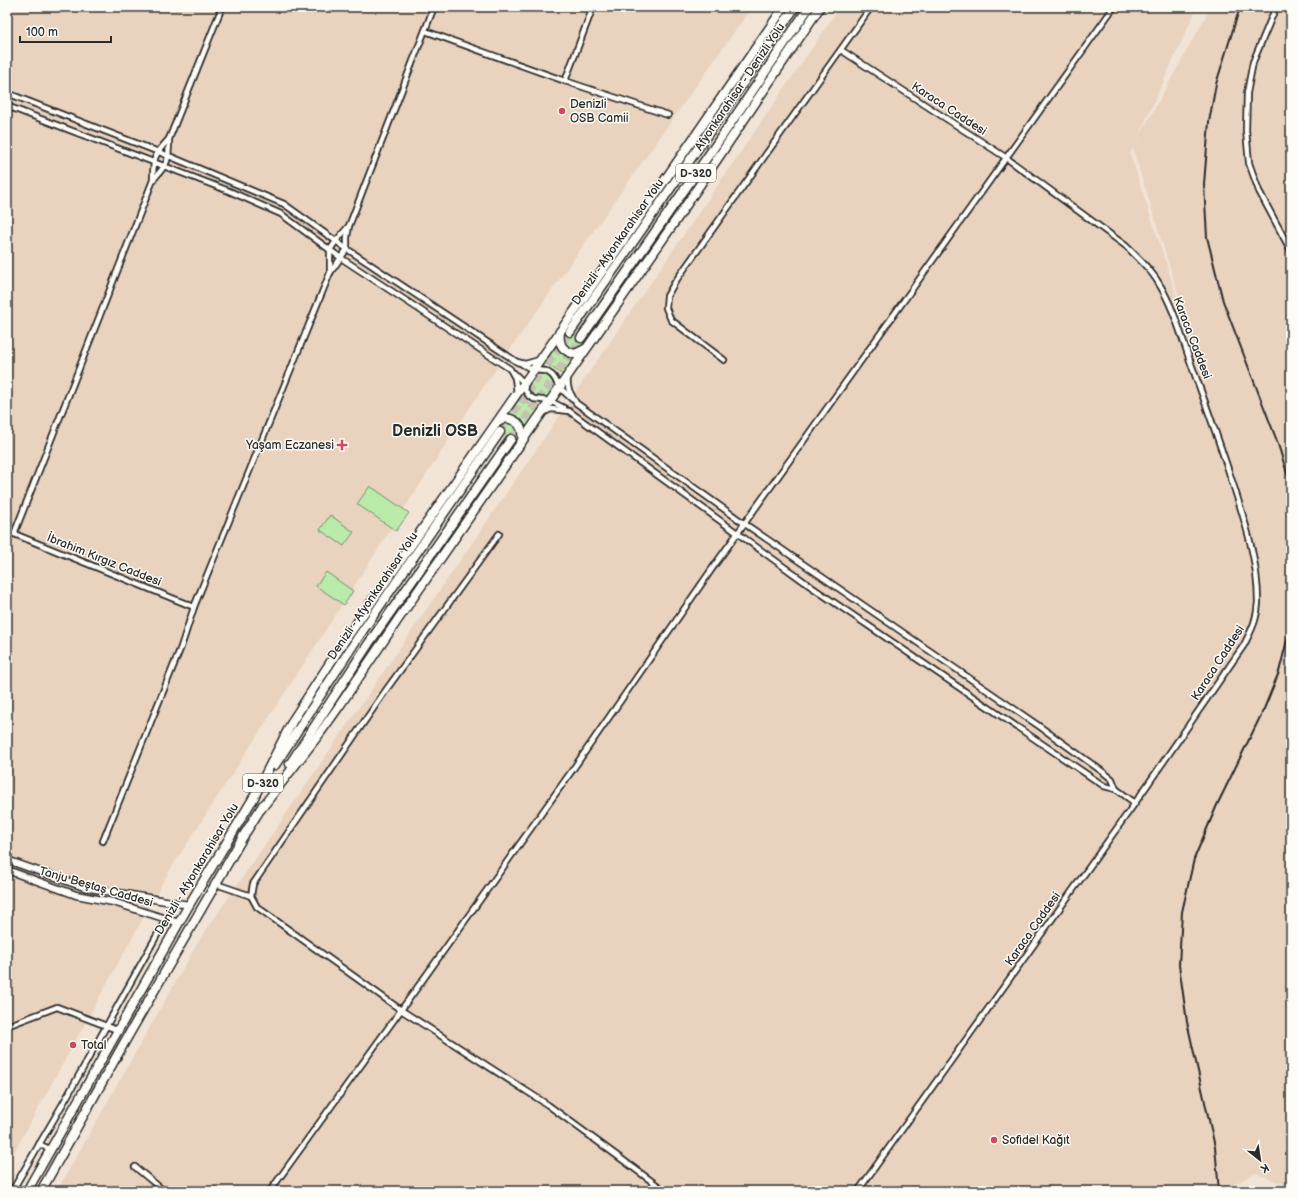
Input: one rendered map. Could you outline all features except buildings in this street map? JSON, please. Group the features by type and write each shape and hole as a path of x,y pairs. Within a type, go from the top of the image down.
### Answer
{"highway":[{"path":"252,801 293,720 343,643 784,7"},
{"name":"Denizli - Afyonkarahisar Yolu","path":"570,332 795,7"},
{"name":"Afyonkarahisar - Denizli Yolu","path":"581,338 809,7"},
{"path":"261,808 336,711 676,220 820,7"},
{"path":"560,331 559,343 568,352 574,354 586,348"},
{"path":"494,425 506,418 516,421 522,426 522,442"},
{"name":"Denizli - Afyonkarahisar Yolu","path":"27,1191 189,905 252,801 359,636 500,432"},
{"name":"D-320","path":"41,1191 132,1029 261,808 369,643 511,439"}],"street":[{"path":"14,534 153,180 164,167 169,156 169,139 222,7"},
{"path":"103,841 181,647 194,607 330,273 347,249 349,226 434,7"},
{"path":"564,81 593,7"},
{"path":"724,360 670,320 666,308 667,296 675,282 871,7"},
{"path":"270,1191 571,772 737,534 1114,7"},
{"path":"1276,7 1253,62 1247,93 1246,130 1249,163 1259,191 1291,251"},
{"path":"425,30 564,81 668,115"},
{"name":"Karaca Caddesi","path":"841,50 1006,157 1126,246 1142,261 1158,281 1168,301 1212,422 1252,543 1258,602 1256,622 1244,645 1135,803 858,1191"},
{"path":"7,93 157,151 284,204 347,249 517,362 533,370 546,371 552,375 559,387 576,403 745,524 1104,772 1112,780 1116,788 1135,803"},
{"path":"7,106 229,191 281,214 341,258 510,369 524,383 529,396 534,399 550,401 569,411 813,588 1104,786 1116,788"},
{"path":"153,180 153,163 157,151 169,139"},
{"path":"330,273 330,250 349,226"},
{"path":"517,362 525,364 540,360"},
{"path":"510,369 515,378 517,393"},
{"path":"569,374 567,383 576,403"},
{"path":"541,414 551,410 569,411"},
{"name":"İbrahim Kırgız Caddesi","path":"7,531 194,607"},
{"path":"499,534 386,690 252,884 251,896 257,907 401,1010 548,1105 665,1191"},
{"name":"Tanju Beştaş Caddesi","path":"7,860 84,887 189,905"},
{"name":"Tanju Beştaş Caddesi","path":"7,870 76,895 113,902 179,923"},
{"path":"216,884 251,896"},
{"path":"12,1191 166,919"},
{"path":"7,1026 57,1007 117,1030"},
{"path":"39,1144 51,1150"},
{"path":"135,1167 164,1191"}],"shaded area":[{"path":"7,7 752,7 482,389 168,873 7,1165"},
{"path":"840,7 1197,7 1136,142 1211,7 1291,7 1291,1187 1255,1173 1222,1191 57,1191 198,942","holes":["1133,149 1208,390 1130,154"]}],"green space":[{"path":"566,329 585,343 583,348 572,350 564,344 563,334"},
{"path":"556,345 560,350 569,356 576,357 563,375 544,362"},
{"path":"541,374 549,378 553,386 549,394 541,398 533,394 529,386 533,378"},
{"path":"519,397 539,410 526,429 523,423 518,419 506,415"},
{"path":"508,422 515,424 519,429 516,442 497,429 501,424"},
{"path":"370,486 409,513 396,531 357,504"},
{"path":"330,515 354,532 344,546 320,530"},
{"path":"326,572 353,591 344,605 316,586"}],"tunnel":[{"path":"500,432 570,332"},
{"path":"511,439 581,338"}],"railway":[{"path":"1240,7 1216,84 1209,122 1204,184 1207,237 1223,301 1277,441 1291,486"},
{"path":"1219,1191 1215,1147 1187,1022 1179,965 1182,912 1194,859 1217,805 1264,709 1279,672 1291,624"}],"place":[{"name":"Denizli OSB Camii","path":"562,111"},
{"name":"Yaşam Eczanesi","path":"342,445"},
{"name":"Total","path":"73,1045"},
{"name":"Sofidel Kağıt","path":"994,1140"}],"district":[{"name":"Denizli OSB","path":"435,431"}]}
